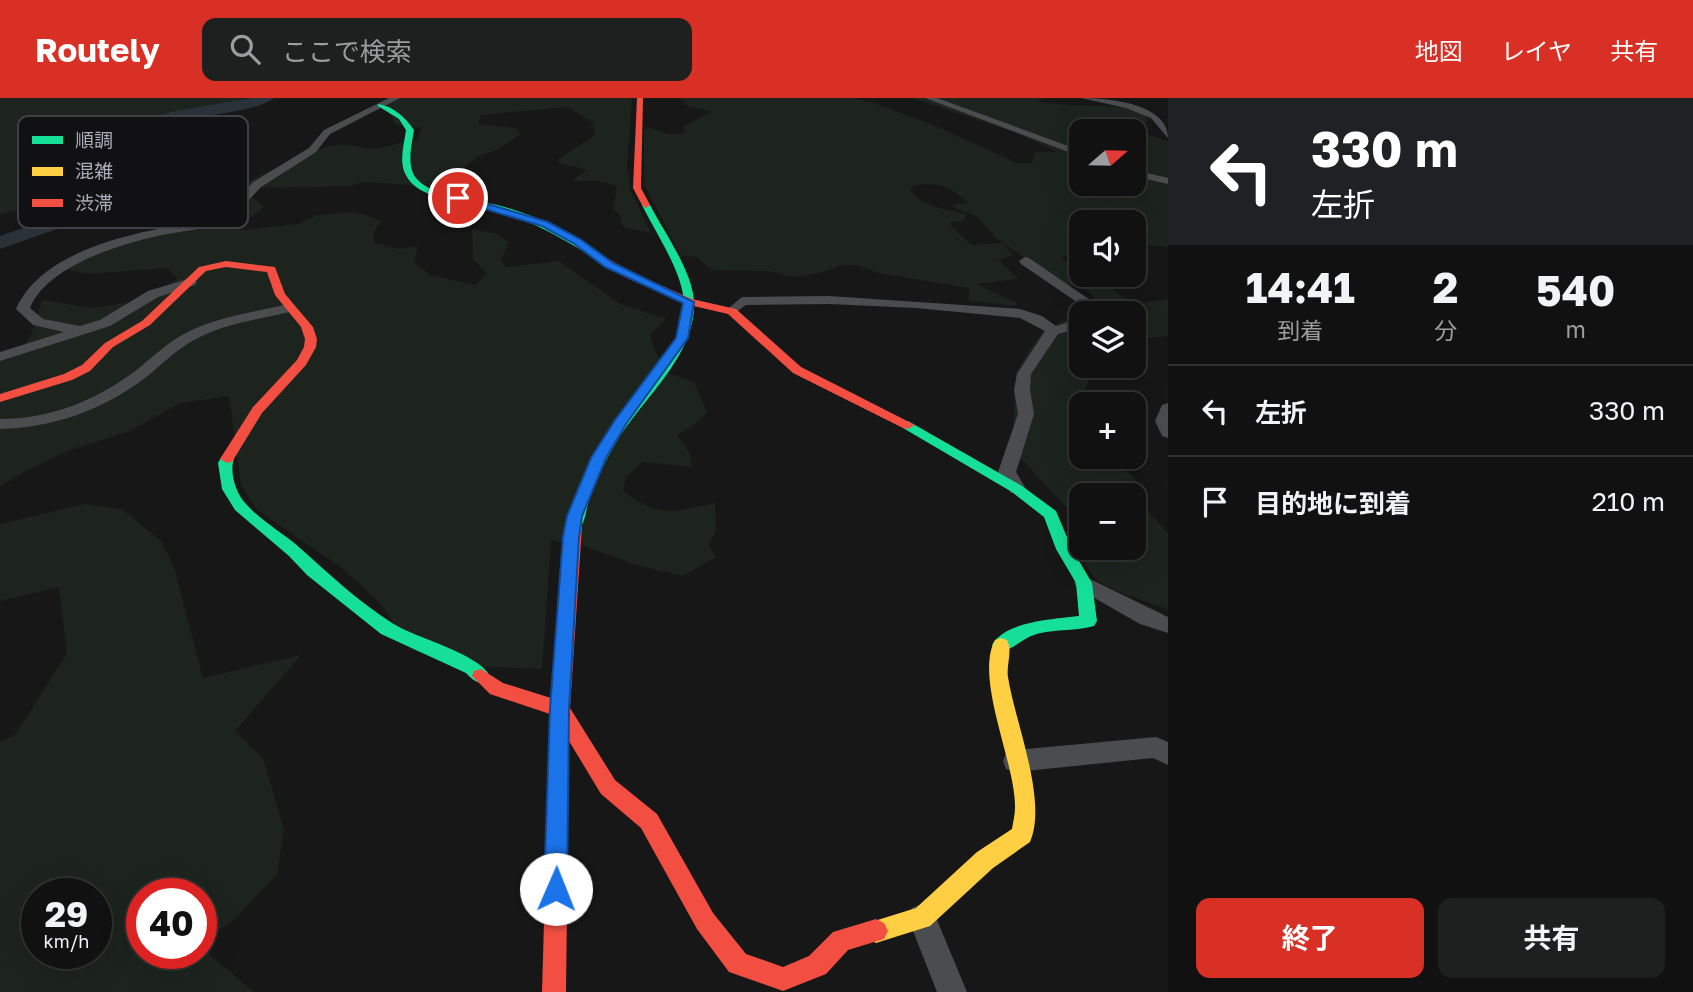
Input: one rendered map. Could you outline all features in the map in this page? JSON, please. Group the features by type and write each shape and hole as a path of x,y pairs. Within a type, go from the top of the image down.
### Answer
{"street":[{"path":"248,194 275,171 309,153 332,128 396,98"},
{"path":"554,992 559,709 571,537 575,516 598,458 682,338 689,302 678,267 637,188 640,98"},
{"path":"929,98 1069,150"},
{"path":"1084,98 1128,106 1154,116 1168,135"},
{"path":"0,398 68,377 86,368 109,345 146,323 203,270 212,265 250,265 271,269 278,292 305,325 311,338 309,348 298,366 270,394 236,441 225,463 229,489 240,507 295,552 313,571 387,629 472,668 498,689 559,709 608,787 649,821 705,921 738,963 783,979 817,965 841,940 922,918 985,860 1022,835 1026,806 998,674 1000,643 1029,629 1088,621 1084,583 1064,549 1051,514 1017,489 913,427 831,384 797,370 732,311 689,302 609,265 577,241 545,224 500,208 443,195 415,182 409,173 406,160 410,130 402,118 380,105"},
{"path":"1146,176 1168,181"},
{"path":"82,331 38,322 23,309 25,299 51,276 102,250 156,233 184,228"},
{"path":"1024,261 1084,301"},
{"path":"0,357 105,323 167,288 191,282"},
{"path":"732,311 742,301 782,299 945,305 975,312 1025,314 1047,323 1053,331"},
{"path":"0,425 28,424 93,403 131,381 170,347 194,334 289,308"},
{"path":"1017,489 1007,471 1026,414 1022,390 1024,374 1053,331 1069,326"},
{"path":"1168,408 1162,418 1168,433"},
{"path":"1084,583 1147,618 1168,625"},
{"path":"1016,761 1156,747 1168,754"},
{"path":"922,918 952,992"}],"shaded area":[{"path":"0,98 265,98 248,104 160,116 18,116 18,210 0,215"},
{"path":"398,98 632,98 627,166 631,191 651,233 623,227 619,214 613,209 617,186 599,181 571,181 587,170 557,160 595,135 592,122 568,107 481,115 478,124 516,128 521,134 497,150 478,156 450,180 453,188 364,182 349,186 261,188 249,194 264,207 248,219 248,182 278,167 317,150 337,145 374,149 417,140 422,128 395,125 391,115 381,107"},
{"path":"678,98 853,98 936,126 1017,163 1032,163 1036,152 1058,152 1014,132 912,98 1044,98 1037,101 1135,110 1148,114 1146,123 1146,119 1069,119 1069,196 1146,196 1146,134 1168,141 1168,247 1146,245 1146,210 1069,210 1069,255 1061,257 1069,264 1069,286 1066,286 996,238 976,216 952,207 968,203 955,193 937,185 922,185 913,186 910,191 922,201 967,214 963,221 950,222 972,245 1003,243 1013,256 998,259 1018,279 977,284 1016,303 1017,306 969,301 969,288 879,273 857,265 843,265 794,277 769,271 712,270 697,257 681,256 644,184 644,129 681,134 687,130 681,128 711,112 683,104 687,102"},
{"path":"349,212 368,215 381,222 373,233 374,243 398,249 418,246 414,262 430,275 476,285 486,273 473,259 472,229 498,234 509,242 501,260 506,267 559,261 620,304 666,319 650,335 654,348 668,373 694,382 707,412 694,425 677,435 690,454 692,467 642,462 626,477 623,491 648,506 667,511 715,503 716,529 709,545 716,557 683,576 636,565 585,546 551,540 542,669 467,666 411,650 382,605 342,568 257,510 241,485 229,396 181,403 129,431 65,452 0,487 0,359 19,349 30,337 42,300 92,308 145,300 178,278 167,268 89,274 63,269 107,241 149,232 173,228 242,230 298,224 317,215"},
{"path":"1080,287 1110,287 1128,301 1093,301 1094,298"},
{"path":"1168,299 1168,336 1146,339 1146,302"},
{"path":"1069,317 1069,378 1090,378 1085,392 1069,392 1069,469 1122,469 1134,477 1137,483 1069,483 1069,510 1017,454 1013,432 1016,373 1041,334"},
{"path":"85,504 122,509 161,541 174,567 203,678 301,655 235,731 263,758 284,829 277,874 235,919 217,931 217,878 126,878 126,969 217,969 217,961 254,992 0,992 0,741 14,736 67,654 59,587 0,601 0,524"},
{"path":"1146,505 1150,514 1168,533 1168,610 1096,580 1083,560 1146,560"}],"waterway":[{"path":"171,116 267,98"},
{"path":"0,243 40,228"}],"traffic: fast":[{"path":"380,105 402,118 410,130 407,164 415,182 434,193 516,214 553,230 600,257"},
{"path":"574,526 602,455 625,418 661,372 680,339 686,322 689,304 684,282 646,205"},
{"path":"908,425 1017,489 1051,514 1064,549 1084,583 1088,621 1029,629 1001,645"},
{"path":"227,459 225,463 229,489 240,507 295,552 313,571 387,629 472,668 481,676"}],"traffic: slow":[{"path":"876,931 922,918 985,860 1022,835 1026,806 998,674 1001,645"}],"traffic: jam":[{"path":"640,98 637,188 646,205"},
{"path":"600,257 629,275 689,302 732,311 797,370 908,425"},
{"path":"0,398 68,377 86,368 109,345 146,323 203,269 226,264 271,269 280,295 307,327 311,339 310,347 302,362 257,410 227,459"},
{"path":"554,992 560,709 574,526"},
{"path":"481,676 497,689 560,709 608,787 649,821 705,921 738,963 783,979 817,965 841,940 876,931"}],"route":[{"path":"458,198 500,208 545,224 577,241 609,265 689,302 682,338 598,458 575,516 571,537 559,709 556,889"}]}
